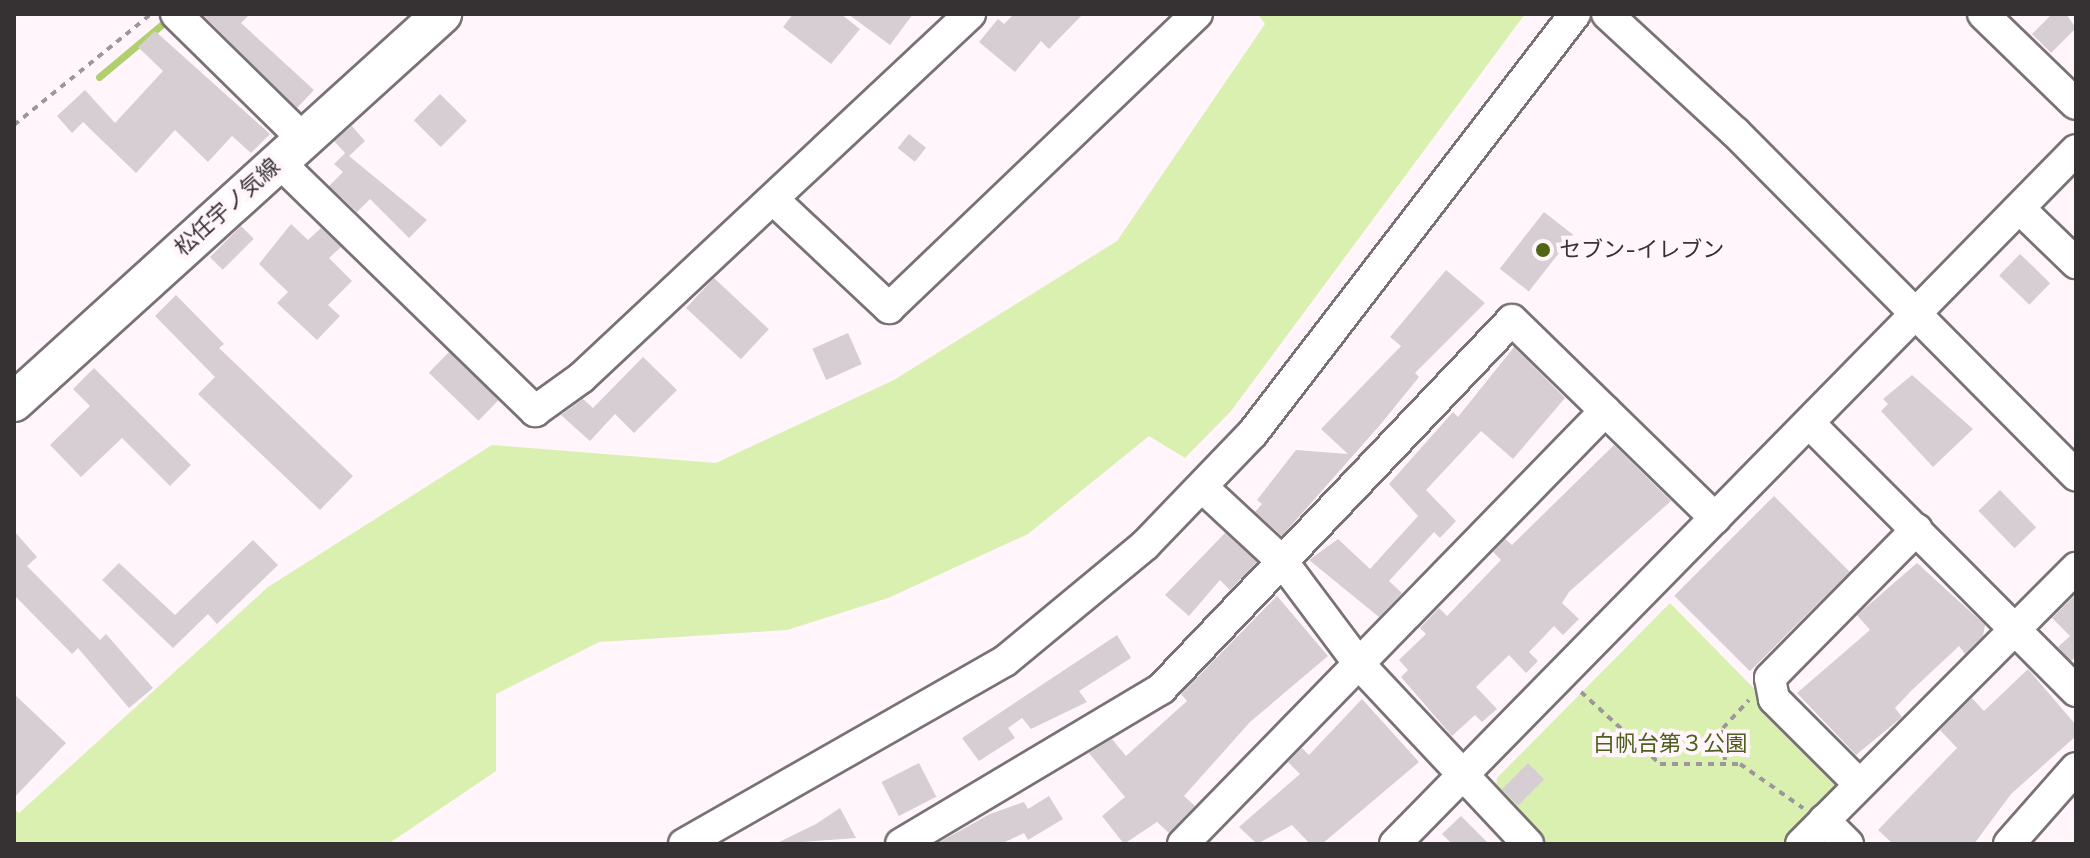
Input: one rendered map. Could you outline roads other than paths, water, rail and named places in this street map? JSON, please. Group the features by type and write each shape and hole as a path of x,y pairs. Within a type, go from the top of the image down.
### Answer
{"main road":[{"name":"松任宇ノ気線","path":"14,402 442,14"}],"street":[{"path":"176,14 290,150 535,411 774,200 970,14"},
{"path":"774,200 889,308 1197,14"},
{"path":"684,844 1005,661 1072,612 1202,487 1252,434 1575,14"},
{"path":"1607,14 2076,475"},
{"path":"2002,20 2076,104"},
{"path":"1395,844 1715,518 1812,426 2076,150"},
{"path":"2020,209 2076,263"},
{"path":"901,844 1161,689 1512,320 1715,518"},
{"path":"1183,844 1605,411"},
{"path":"1812,426 2076,691"},
{"path":"1202,487 1282,561 1359,664 1528,844"},
{"path":"1858,783 1768,689 1770,678 1917,529"},
{"path":"1801,844 1858,783 2076,568"},
{"path":"2009,844 2076,768"},
{"path":"1824,820 1848,844"}],"waterway":[{"path":"99,77 166,21"}],"place":[{"name":"セブン-イレブン","path":"1543,250"}],"park label":[{"name":"白帆台第３公園","path":"1670,744"}]}
